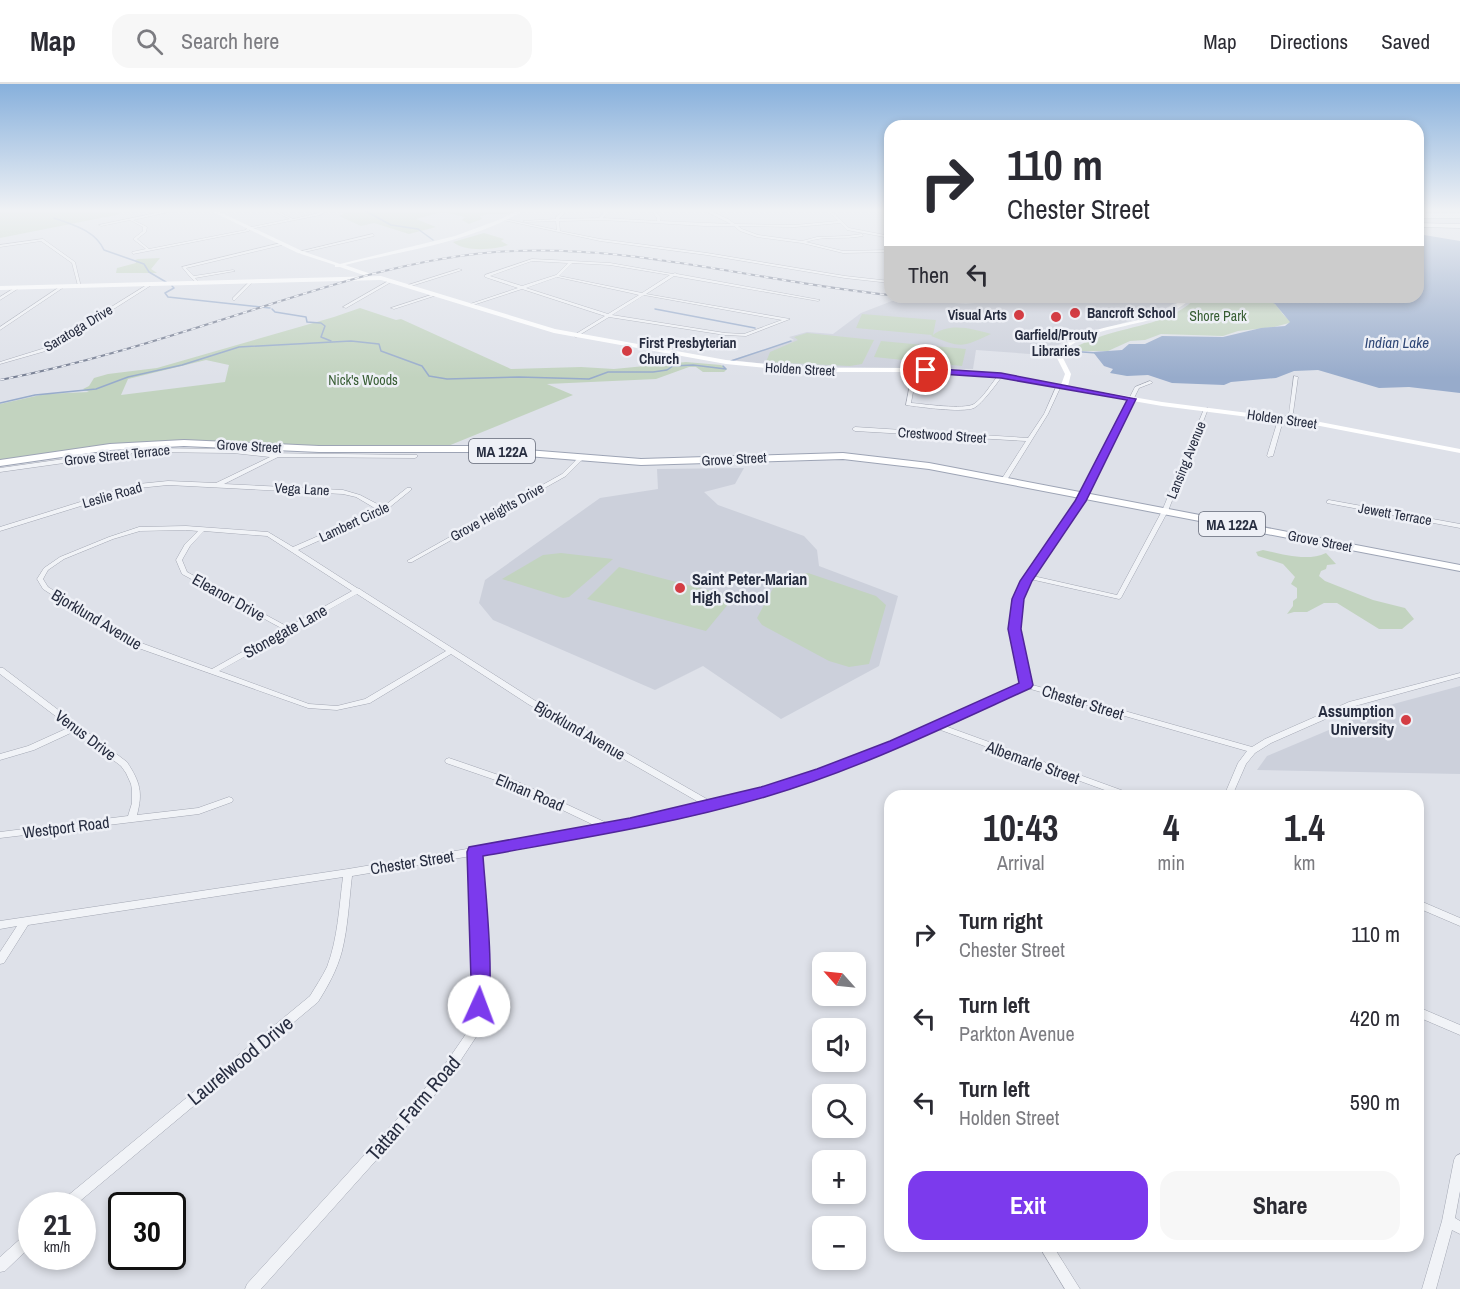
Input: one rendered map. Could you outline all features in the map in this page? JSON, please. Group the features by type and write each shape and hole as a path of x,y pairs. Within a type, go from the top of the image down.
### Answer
{"main road":[{"path":"337,266 381,278"},
{"path":"356,279 369,275"},
{"name":"Holden Street","path":"0,288 381,278 576,336 761,367 834,371 915,370 1001,375 1132,399 1285,419 1460,451"},
{"path":"1064,386 1068,374 1058,354 1067,344 1081,337 1157,317 1174,310 1183,303"},
{"name":"Grove Street","path":"0,463 74,451 155,443 291,448 447,448 656,462 843,456 915,463 1460,568"}],"street":[{"path":"75,265 80,286"},
{"path":"187,265 184,268 198,283"},
{"path":"517,265 486,276 609,316 734,335 748,334 788,319 643,294 556,276"},
{"path":"471,306 556,276 567,265"},
{"path":"626,265 818,300"},
{"path":"775,265 884,281"},
{"path":"407,286 460,270"},
{"path":"192,277 233,271"},
{"path":"576,336 675,274"},
{"path":"345,307 391,281"},
{"path":"234,298 251,282"},
{"name":"Saratoga Drive","path":"0,363 47,349 151,284"},
{"path":"0,329 62,286"},
{"path":"0,299 17,288"},
{"path":"393,308 435,295"},
{"path":"915,370 908,404 968,408 978,403 1001,375"},
{"path":"1270,456 1280,423 1291,413 1296,377"},
{"path":"1026,685 1015,618 1018,599 1029,577 1083,496 1137,387 1150,382"},
{"path":"1004,480 1064,386"},
{"name":"Lansing Avenue","path":"1029,577 1119,597 1165,511 1206,409"},
{"name":"Crestwood Street","path":"855,429 1029,440"},
{"name":"Leslie Road","path":"0,529 143,485 168,483 217,485 291,448"},
{"name":"Grove Street Terrace","path":"0,470 142,450 176,449 261,455 415,456"},
{"name":"Grove Heights Drive","path":"410,561 564,475 581,458"},
{"name":"Vega Lane","path":"217,485 343,492 358,496 383,510"},
{"name":"Lambert Circle","path":"295,549 383,510 409,489"},
{"name":"Jewett Terrace","path":"1329,502 1460,526"},
{"name":"Bjorklund Avenue","path":"451,651 370,700 337,708 308,706 130,642 45,588 40,579 46,570 62,558 126,532 159,528 263,533 295,549 451,651 593,739 710,805"},
{"name":"Eleanor Drive","path":"203,529 182,553 179,560 184,573 287,629"},
{"name":"Stonegate Lane","path":"212,672 358,590"},
{"name":"Venus Drive","path":"0,670 124,764 135,779 138,790 132,819"},
{"path":"1231,790 1239,770 1253,750 1268,741 1352,704 1460,675"},
{"name":"Chester Street","path":"0,925 475,852 609,828 710,805 803,780 937,726 1026,685 1253,750"},
{"name":"Albemarle Street","path":"937,726 1113,790"},
{"path":"0,757 31,748 76,727"},
{"name":"Elman Road","path":"449,760 513,783 609,828"},
{"name":"Westport Road","path":"0,835 199,811 229,800"},
{"name":"Tattan Farm Road","path":"252,1289 431,1091 469,1040 477,1021 480,999 475,852"},
{"name":"Laurelwood Drive","path":"81,1192 314,999 326,982 340,946 348,873"},
{"path":"1424,907 1460,922"},
{"path":"0,960 25,922"},
{"path":"1424,1015 1460,1030"},
{"path":"1429,1289 1454,1224 1460,1160"},
{"path":"0,1266 18,1249"},
{"path":"1049,1252 1073,1289"}],"shaded area":[{"name":"Bancroft School","path":"887,303 1174,303 1162,311 1064,341 1044,355 976,350 973,369 785,366 731,360 794,340 789,337 807,332 833,334 861,313"},
{"name":"Saint Peter-Marian High School","path":"744,468 735,484 704,492 718,505 804,536 817,550 819,566 898,596 879,666 781,719 703,666 655,690 493,620 479,603 485,580 600,498 658,489 657,469"},
{"name":"Assumption University","path":"1460,686 1460,774 1257,770 1267,756 1386,706"}],"green space":[{"path":"128,265 154,265 151,269 157,273 116,273 117,268"},
{"name":"Shore Park","path":"1190,303 1274,303 1293,322 1274,327 1238,331 1223,336 1161,334 1145,340 1130,341 1108,351 1067,351 1102,336 1165,318"},
{"name":"Nick's Woods","path":"360,308 396,320 401,319 511,369 581,367 614,369 686,362 721,365 727,369 724,372 703,372 696,367 689,367 656,379 547,384 573,395 448,446 369,447 163,441 97,446 0,460 0,404 45,394 89,392 83,389 89,386 94,378 157,368","holes":["206,360 229,365 225,382 121,395 128,379"]},
{"path":"862,314 936,320 933,335 939,331 954,328 991,334 961,345 949,343 932,335 856,328"},
{"path":"807,333 874,340 862,364 850,366 766,362 770,352 798,340 794,337"},
{"path":"881,341 966,349 962,366 874,357"},
{"path":"1263,550 1303,557 1326,553 1336,564 1327,565 1326,569 1321,571 1319,576 1325,581 1373,600 1405,608 1414,619 1402,629 1379,629 1337,603 1324,603 1307,612 1287,614 1293,606 1293,601 1297,598 1297,588 1291,584 1295,577 1283,564 1258,556 1256,552"},
{"path":"561,553 613,559 569,597 563,598 502,579 543,555"},
{"path":"619,567 734,597 706,631 587,599"},
{"path":"808,573 876,596 886,605 869,664 849,667 829,661 762,625 757,618 779,577"}],"water":[{"name":"Indian Lake","path":"1424,265 1460,265 1460,393 1409,387 1379,388 1318,370 1294,371 1276,378 1231,382 1224,385 1172,383 1148,375 1127,376 1110,373 1113,369 1104,366 1093,352 1122,350 1129,344 1145,344 1162,336 1223,337 1261,328 1285,326 1290,322 1273,303 1424,303"}],"waterway":[{"path":"145,265 149,272 166,282"},
{"path":"172,286 174,288 165,293 168,297 270,308"},
{"path":"272,309 275,312 306,317 307,322 321,323 325,326 321,337 331,341"},
{"path":"655,309 755,328"},
{"path":"0,403 35,395 96,389 128,377 182,365 239,347 351,341 379,344 381,351 422,366 429,376 447,379 519,377 589,379 608,372 653,372 667,370 673,366 693,365 726,369 723,366"},
{"path":"731,361 791,341"},
{"path":"1068,351 1097,353"}],"railway":[{"path":"0,380 122,350 305,293 411,265"},
{"path":"695,265 884,294"}],"place":[{"name":"Bancroft School","path":"1075,313"},
{"name":"Visual Arts","path":"1019,315"},
{"name":"Garfield/Prouty Libraries","path":"1056,317"},
{"name":"First Presbyterian Church","path":"627,351"},
{"name":"Saint Peter-Marian High School","path":"680,588"},
{"name":"Assumption University","path":"1406,720"}],"route":[{"path":"479,1006 475,852 630,824 741,798 803,780 929,730 1026,685 1015,629 1018,599 1026,581 1080,501 1132,399 1001,375 926,370"}]}
